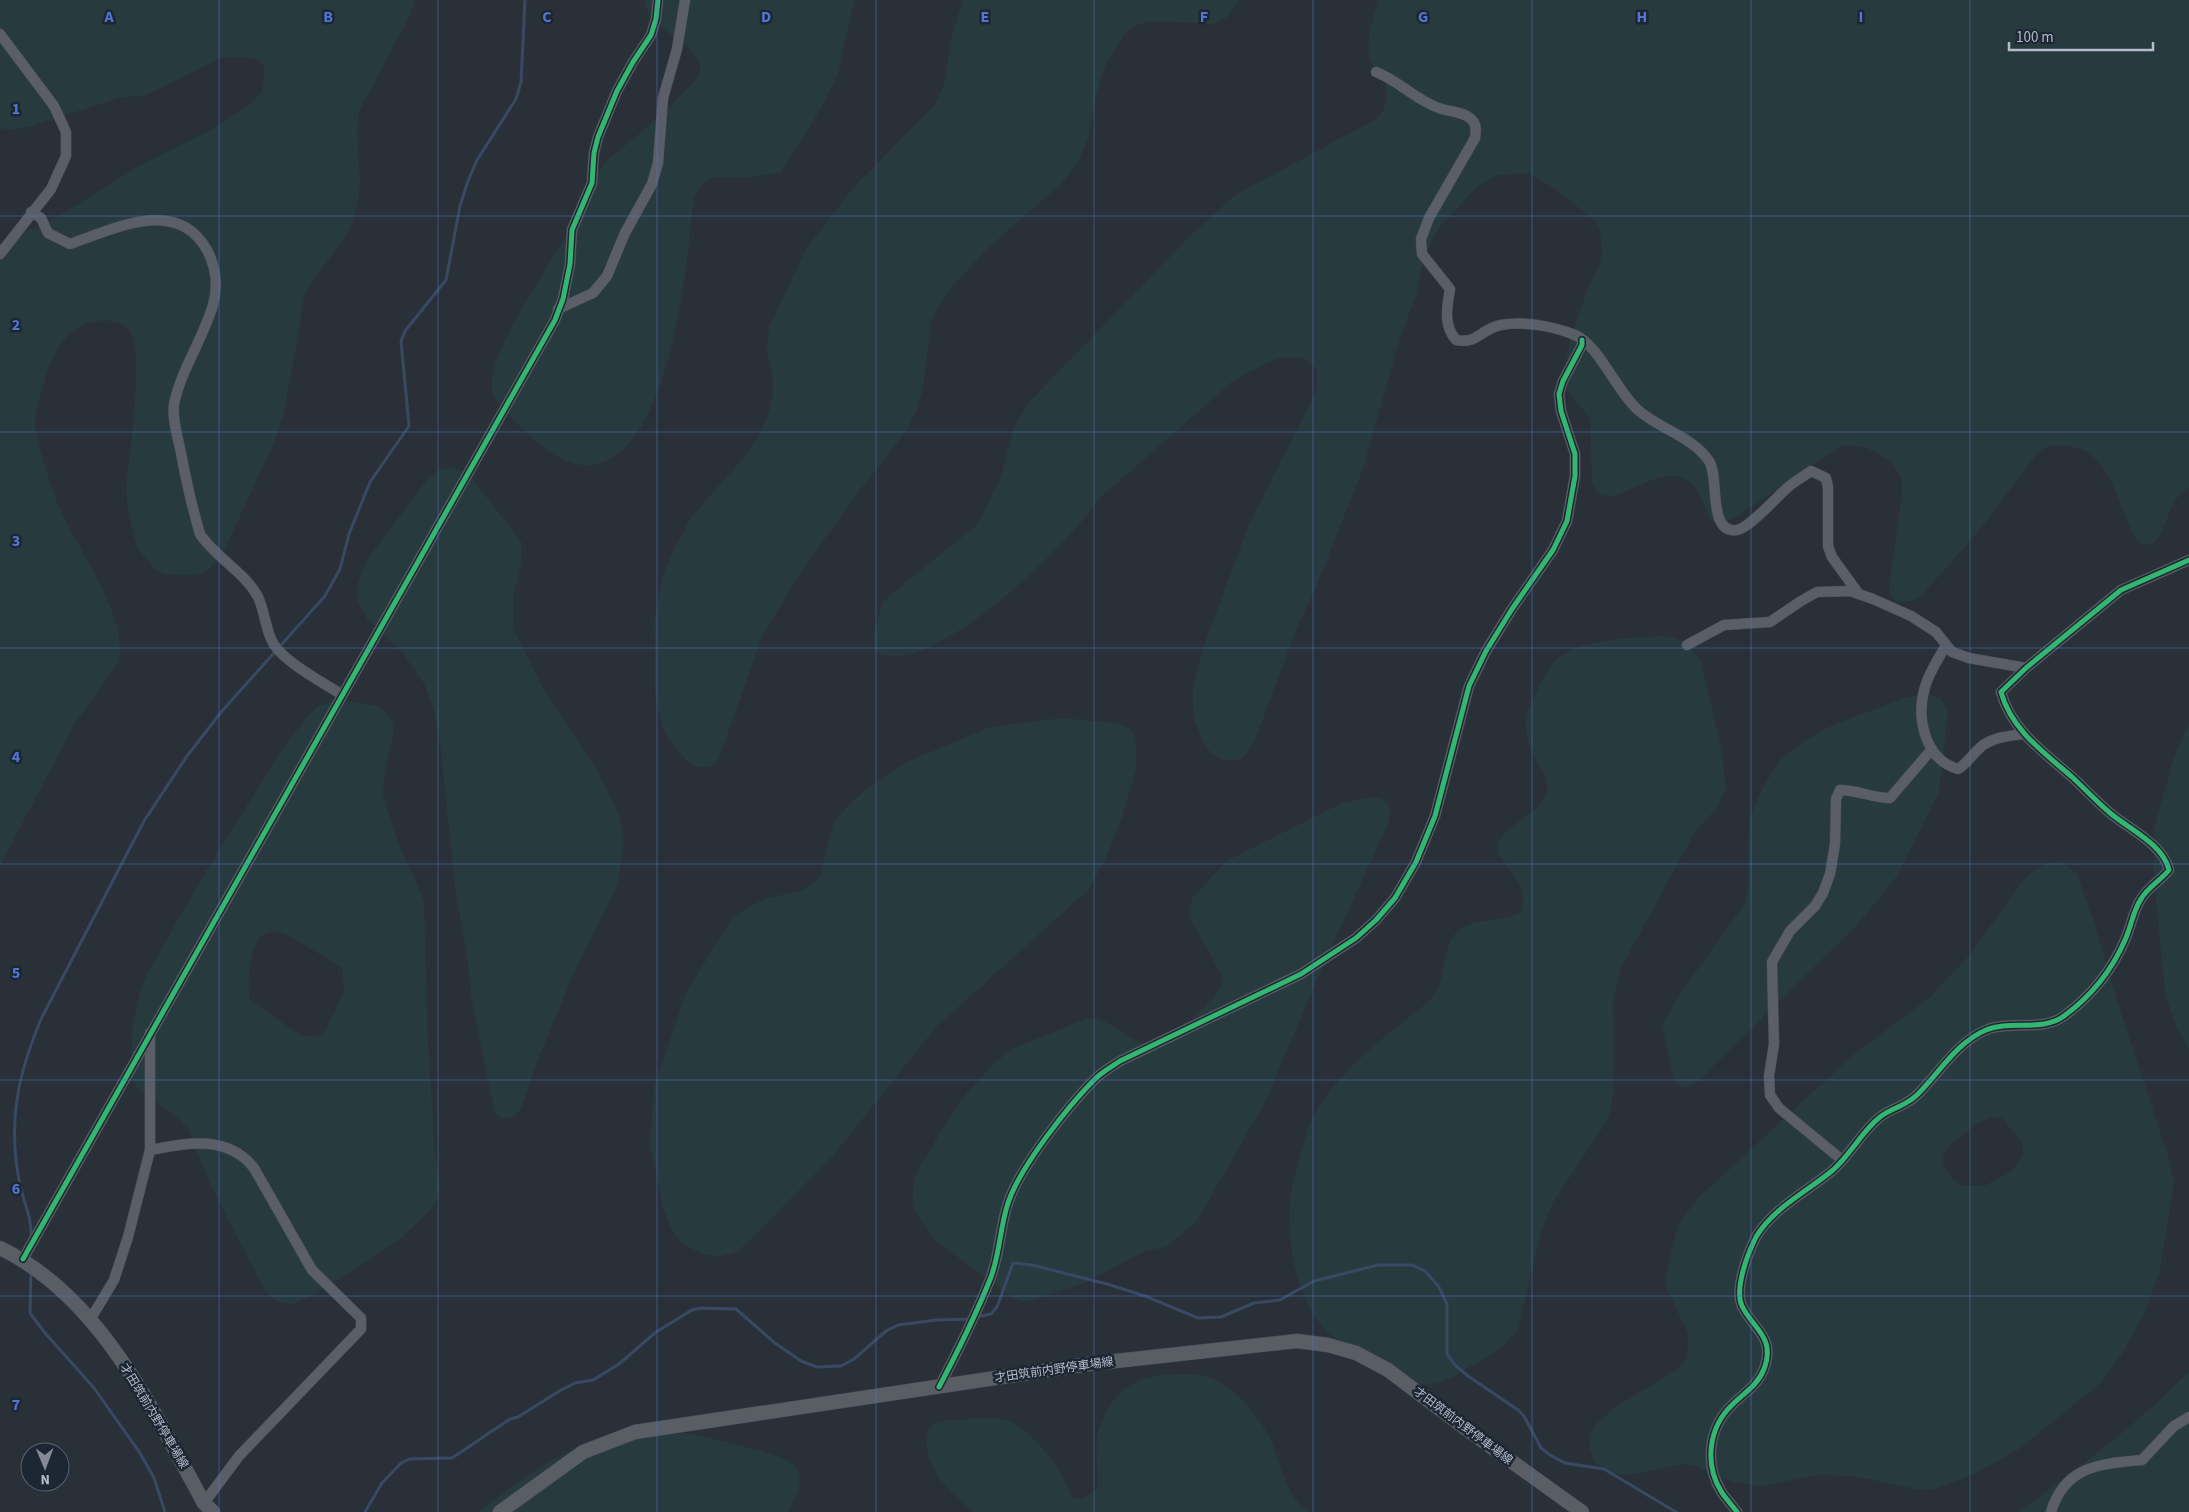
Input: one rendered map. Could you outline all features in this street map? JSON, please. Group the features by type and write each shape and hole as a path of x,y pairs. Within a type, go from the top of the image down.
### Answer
{"main road":[{"name":"才田筑前内野停車場線","path":"0,1248 23,1259 51,1281 90,1320 127,1368 208,1507"},
{"name":"才田筑前内野停車場線","path":"500,1512 582,1452 635,1432 1089,1364 1224,1348 1297,1342 1328,1345 1356,1353 1388,1370 1582,1512"}],"street":[{"path":"23,1259 555,320 570,264 572,230 592,183 594,153 598,137 617,90 651,35 656,19 658,0"},
{"path":"558,309 593,293 607,276 625,233 652,184 658,163 663,98 678,49 686,0"},
{"path":"0,34 54,106 66,132 66,156 51,189 31,212 0,254"},
{"path":"1376,72 1390,77 1416,98 1450,112 1464,114 1473,121 1476,128 1475,138 1429,218 1421,239 1422,254 1450,289 1447,322 1449,332 1456,340 1468,342 1500,325 1525,324 1544,326 1575,335 1593,349 1622,393 1638,411 1699,449 1709,461 1714,472 1717,515 1727,529 1738,530 1755,518 1788,487 1810,471 1826,478 1828,487 1828,546 1832,557 1858,593"},
{"path":"31,212 40,218 48,233 70,244 128,224 146,220 160,220 180,225 194,234 206,248 213,262 216,284 213,305 174,405 175,425 200,534 209,548 241,577 257,596 271,641 285,657 342,695"},
{"path":"939,1387 968,1330 996,1262 1000,1230 1013,1190 1025,1169 1066,1112 1096,1078 1120,1061 1301,974 1356,938 1376,920 1395,898 1416,862 1435,816 1469,686 1486,651 1512,609 1553,550 1567,521 1575,476 1575,454 1561,411 1559,394 1563,381 1582,345 1582,340"},
{"path":"1737,1512 1720,1489 1711,1464 1712,1439 1716,1427 1730,1406 1761,1379 1767,1362 1766,1340 1741,1304 1741,1278 1756,1238 1767,1223 1842,1160 1872,1124 1883,1114 1904,1105 1918,1094 1971,1039 1986,1030 2005,1025 2050,1023 2062,1017 2094,990 2113,963 2125,941 2139,902 2145,892 2169,870 2167,860 2153,846 2109,813 2072,777 2039,750 2005,709 2000,692 2026,668 2127,586 2189,560"},
{"path":"1687,645 1724,625 1770,622 1818,592 1850,591 1911,616 1936,632 1952,652 1969,658 2026,668"},
{"path":"1946,644 1925,685 1922,700 1924,737 1932,749 1949,766 1958,768 1963,766 1981,747 1994,738 2024,734"},
{"path":"1842,1160 1779,1108 1770,1095 1769,1076 1774,1044 1772,962 1790,931 1815,906 1823,893 1830,874 1834,844 1836,799 1840,790 1856,791 1874,798 1890,798 1932,749"},
{"path":"90,1320 114,1280 128,1237 150,1150 150,1032"},
{"path":"150,1150 190,1142 208,1143 246,1157 312,1270 361,1318 362,1323 361,1329 239,1456 208,1507"},
{"path":"2051,1512 2060,1490 2085,1469 2099,1464 2142,1460 2174,1426 2189,1417"}],"green space":[{"path":"0,0 415,0 410,16 359,111 357,133 359,197 346,235 303,299 284,412 274,443 223,553 208,570 195,575 164,574 155,569 139,550 135,540 128,511 126,490 136,381 134,340 129,329 118,322 105,320 85,324 66,337 52,359 36,414 35,424 38,441 61,511 110,606 117,627 120,646 118,663 74,725 0,866 0,244 59,216 139,166 211,130 249,105 262,92 265,71 263,64 254,58 224,57 146,95 119,98 28,127 9,130 0,128"},
{"path":"644,0 854,0 838,74 820,110 781,172 753,177 714,177 704,181 694,197 680,307 670,352 657,393 640,429 618,454 590,465 580,465 571,463 553,454 530,436 504,410 493,395 493,373 511,328 577,218 602,168 613,155 666,110 699,75 700,62 686,46 655,21 647,11"},
{"path":"963,0 1239,0 1226,18 1214,24 1153,21 1135,25 1125,33 1106,64 1097,92 1088,139 1078,162 1062,183 987,249 954,285 938,306 931,322 923,388 916,412 907,430 856,495 797,578 761,640 718,761 711,767 697,767 688,762 668,739 662,726 655,694 654,621 663,575 690,519 742,459 758,437 767,418 773,395 773,379 767,351 769,327 806,249 853,188 935,105 945,81 951,39"},
{"path":"1378,0 2189,0 2189,488 2181,493 2176,500 2158,537 2153,543 2146,545 2138,541 2132,532 2113,485 2104,469 2093,457 2080,449 2067,446 2047,447 2034,457 1980,529 1922,595 1911,601 1901,603 1893,599 1889,587 1902,483 1900,475 1890,460 1865,447 1847,445 1839,447 1735,518 1720,523 1711,521 1694,487 1691,483 1680,477 1668,476 1656,479 1610,496 1598,493 1592,480 1590,419 1569,392 1564,382 1571,337 1602,254 1600,230 1595,221 1553,187 1529,174 1520,173 1495,176 1478,186 1439,228 1431,243 1421,269 1417,292 1397,348 1363,469 1314,592 1298,625 1255,740 1244,757 1237,760 1223,760 1211,753 1204,744 1196,724 1193,709 1193,689 1203,648 1249,524 1317,387 1317,370 1304,359 1295,357 1276,359 1234,380 1100,498 1085,518 1031,574 962,629 928,648 898,656 874,650 874,633 883,602 978,524 1001,476 1014,427 1031,400 1191,235 1235,195 1376,119 1383,111 1387,99 1385,79 1376,70 1371,61 1368,42"},
{"path":"452,468 468,473 522,543 521,564 513,597 513,628 542,686 598,772 619,815 624,841 618,884 574,973 539,1057 522,1106 515,1117 501,1119 495,1113 472,1002 466,949 456,896 441,751 435,715 425,685 402,652 367,619 358,603 357,586 366,561 426,481 440,469"},
{"path":"1663,636 1675,638 1685,643 1701,661 1722,752 1726,789 1717,808 1695,832 1621,968 1613,1001 1614,1088 1611,1110 1607,1121 1552,1204 1541,1233 1518,1328 1509,1341 1498,1350 1453,1376 1433,1384 1416,1382 1354,1351 1337,1340 1319,1322 1309,1306 1295,1267 1290,1225 1292,1187 1308,1128 1322,1103 1348,1070 1435,994 1440,984 1450,941 1456,933 1471,924 1520,913 1523,907 1523,897 1520,884 1498,854 1498,842 1503,835 1531,813 1543,799 1547,790 1547,781 1527,736 1526,719 1539,686 1551,666 1564,654 1590,644 1621,639"},
{"path":"1930,694 1941,699 1948,711 1939,792 1897,876 1857,925 1695,1084 1685,1087 1677,1084 1673,1078 1662,1024 1681,992 1744,905 1748,888 1749,819 1763,787 1781,759 1804,741 1833,725 1902,699"},
{"path":"338,700 374,705 391,718 394,730 384,776 383,794 397,840 424,900 428,1042 435,1152 440,1189 434,1206 399,1240 317,1293 293,1304 275,1301 265,1291 209,1182 188,1129 178,1118 137,1087 130,1074 133,1023 141,988 148,972 203,876 279,754 306,718 320,705","holes":["276,931 290,936 342,968 344,992 325,1031 317,1037 302,1036 250,1000 251,958 257,943 264,935"]},
{"path":"1062,718 1117,723 1130,729 1136,746 1136,770 1122,817 1105,861 1087,891 936,1027 833,1156 745,1245 734,1253 717,1257 698,1252 682,1243 671,1228 664,1211 650,1145 654,1088 685,995 733,918 750,906 767,898 801,891 811,885 820,876 833,825 845,809 864,791 907,762 990,727"},
{"path":"2189,722 2189,1049 2178,1031 2165,994 2153,867 2155,825 2174,757"},
{"path":"1371,797 1387,802 1390,814 1387,827 1329,952 1265,1102 1197,1221 1166,1247 1145,1251 1084,1283 1029,1301 1013,1298 936,1241 918,1216 913,1204 913,1188 917,1171 959,1102 995,1062 1014,1048 1085,1019 1094,1019 1110,1024 1144,1044 1154,1044 1175,1033 1197,1015 1221,987 1222,976 1189,916 1189,907 1193,897 1228,860 1342,803"},
{"path":"2061,861 2077,874 2095,925 2117,1000 2167,1152 2174,1182 2160,1271 2144,1315 2123,1352 2102,1382 2019,1449 1973,1475 1933,1489 1915,1489 1853,1476 1818,1475 1763,1486 1732,1482 1698,1467 1685,1464 1633,1474 1613,1474 1595,1463 1590,1450 1590,1434 1596,1424 1614,1408 1678,1369 1687,1358 1688,1333 1666,1288 1665,1278 1678,1225 1696,1200 1852,1056 1929,998 1966,959 2026,877 2042,866","holes":["1993,1117 2000,1117 2022,1144 2023,1153 2018,1163 2011,1172 1984,1186 1962,1186 1944,1166 1944,1154 1954,1141 1973,1127"]},
{"path":"2189,1372 2189,1512 2018,1512 2063,1479 2149,1410"},
{"path":"1189,1374 1209,1377 1223,1384 1240,1398 1256,1416 1268,1434 1285,1480 1295,1498 1309,1512 973,1512 941,1480 934,1471 930,1461 927,1450 927,1435 932,1425 949,1420 996,1418 1014,1423 1032,1437 1059,1471 1073,1499 1083,1498 1097,1489 1096,1451 1099,1428 1111,1403 1122,1391 1135,1382 1162,1375"},
{"path":"684,1433 761,1451 788,1461 795,1466 800,1478 798,1490 787,1512 478,1512 539,1468 573,1450 621,1439"}],"waterway":[{"path":"31,1237 29,1217 16,1162 15,1119 21,1078 42,1017 144,821 187,756 222,711 325,596 340,569 349,534 370,482 409,426 401,341 405,331 446,280 460,206 468,181 477,160 516,99 521,82 525,0"},
{"path":"977,1317 991,1314 997,1307 1013,1263 1032,1265 1107,1284 1145,1296 1198,1318 1221,1317 1254,1303 1280,1300 1314,1281 1378,1265 1412,1265 1425,1271 1439,1287 1447,1304 1447,1354 1455,1365 1468,1376 1518,1410 1524,1416 1541,1448 1565,1463 1604,1469 1676,1512"},
{"path":"31,1270 30,1313 45,1333 94,1388 140,1453 154,1478 165,1512"},
{"path":"365,1512 382,1483 401,1463 410,1459 452,1458 510,1419 518,1417 561,1390 575,1383 593,1380 619,1364 656,1332 692,1310 701,1308 736,1309 775,1343 801,1361 817,1367 841,1366 854,1359 886,1331 898,1325 936,1320 971,1319"}],"cycle path":[{"path":"23,1259 555,320 563,299 570,264 572,230 592,183 594,153 598,137 617,91 651,35 656,19 658,0"},
{"path":"939,1387 991,1277 1005,1212 1014,1188 1046,1138 1095,1079 1120,1061 1301,974 1356,938 1376,920 1395,898 1416,862 1435,816 1469,686 1486,651 1512,609 1553,550 1567,521 1575,476 1575,454 1561,411 1559,394 1563,381 1582,345 1582,340"},
{"path":"1737,1512 1723,1494 1716,1480 1712,1469 1711,1457 1714,1434 1718,1424 1732,1405 1758,1380 1767,1358 1767,1349 1762,1334 1747,1314 1740,1299 1743,1271 1756,1237 1781,1209 1833,1170 1880,1117 1908,1102 1918,1094 1966,1042 1976,1035 1995,1027 2036,1025 2056,1021 2074,1009 2091,992 2114,962 2141,899 2169,870 2166,861 2153,845 2110,813 2029,739 2012,717 2001,692 2026,668 2121,590 2189,560"}]}
